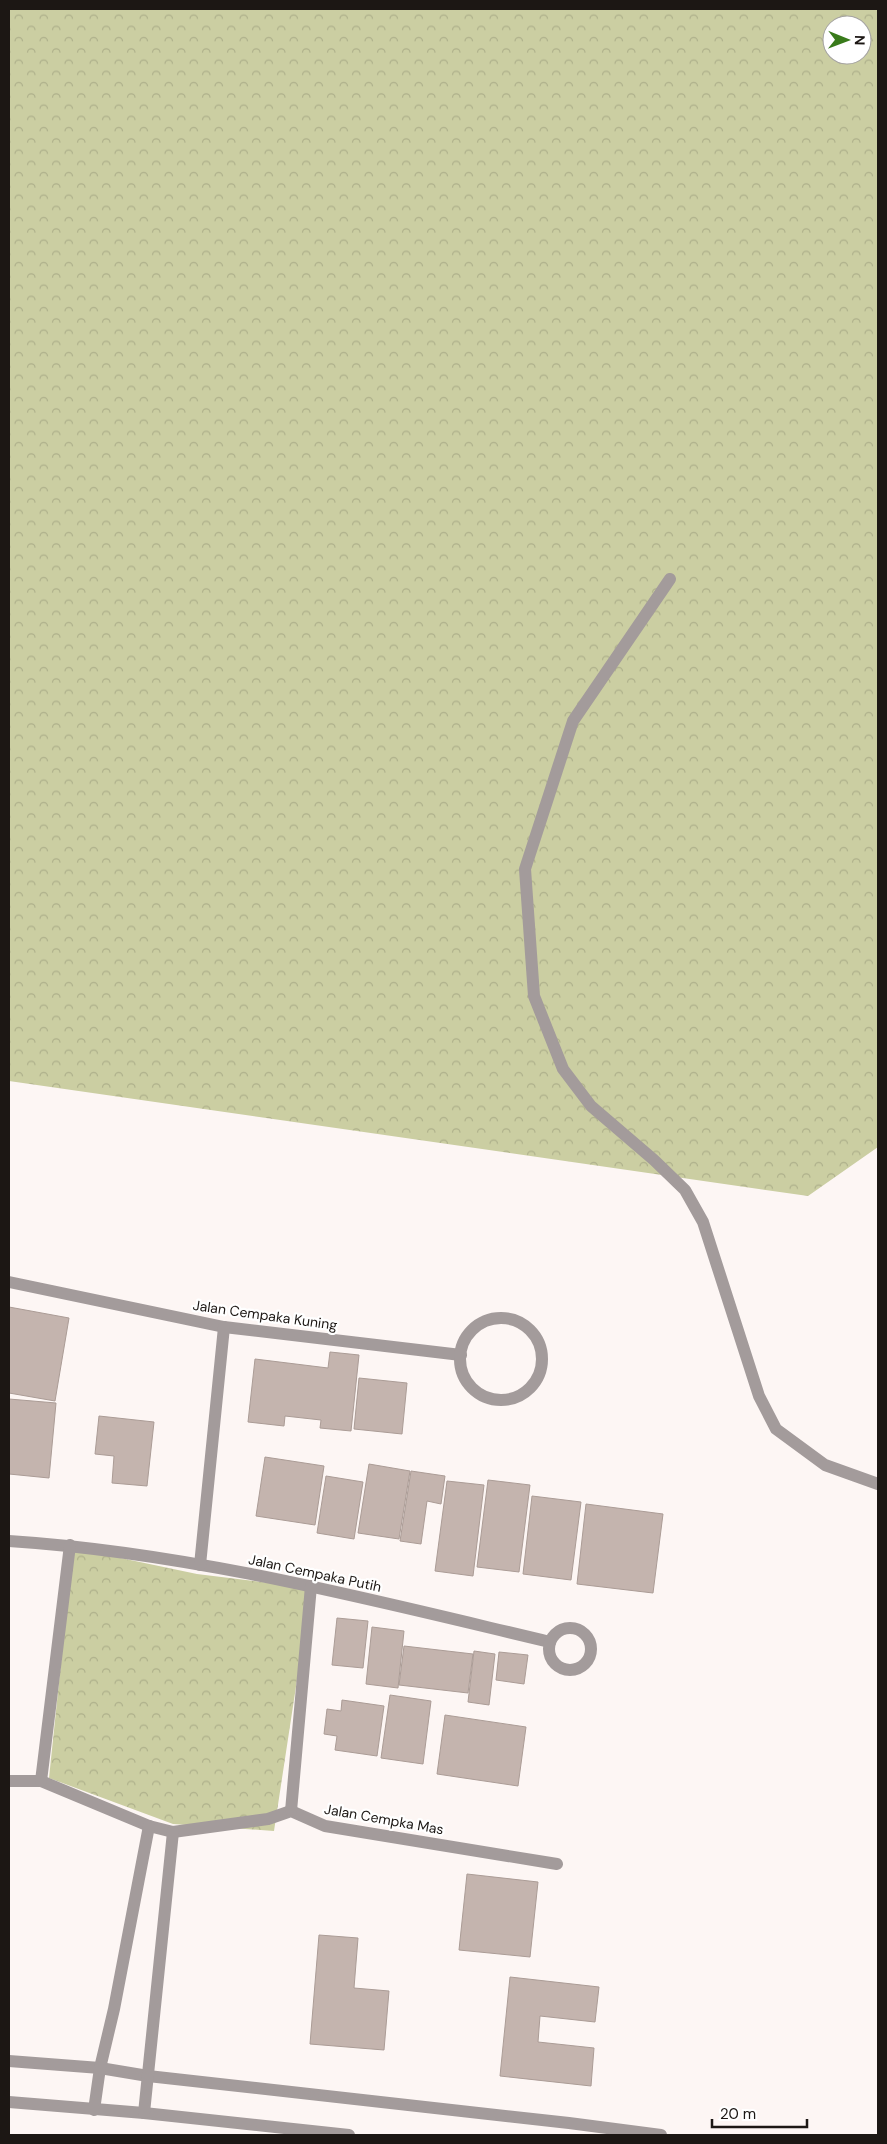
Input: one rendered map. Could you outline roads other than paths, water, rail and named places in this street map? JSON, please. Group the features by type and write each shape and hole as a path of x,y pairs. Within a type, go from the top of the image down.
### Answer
{"street":[{"path":"670,579 573,721 525,869 534,996 563,1069 591,1106 654,1160 685,1190 703,1222 760,1396 776,1429 825,1466 878,1484"},
{"name":"Jalan Cempaka Kuning","path":"9,1282 224,1327 461,1355"},
{"path":"494,1318 508,1318 521,1322 539,1342 542,1355 541,1369 536,1381 515,1398 502,1400 488,1398 476,1391 467,1381 462,1369 461,1355 464,1342 471,1331 482,1322 494,1318"},
{"path":"200,1565 224,1327"},
{"name":"Jalan Cempaka Putih","path":"9,1541 70,1545 200,1565 312,1586 550,1642"},
{"path":"41,1781 70,1545"},
{"path":"9,1781 41,1781 149,1826 173,1832 268,1819 291,1811 312,1586"},
{"name":"Jalan Cempka Mas","path":"291,1811 325,1826 557,1864"},
{"path":"94,2110 100,2068 114,2009 149,1826"},
{"path":"144,2113 173,1832"},
{"path":"9,2061 100,2068 148,2076 661,2135"},
{"path":"9,2102 144,2113 349,2135"}]}
